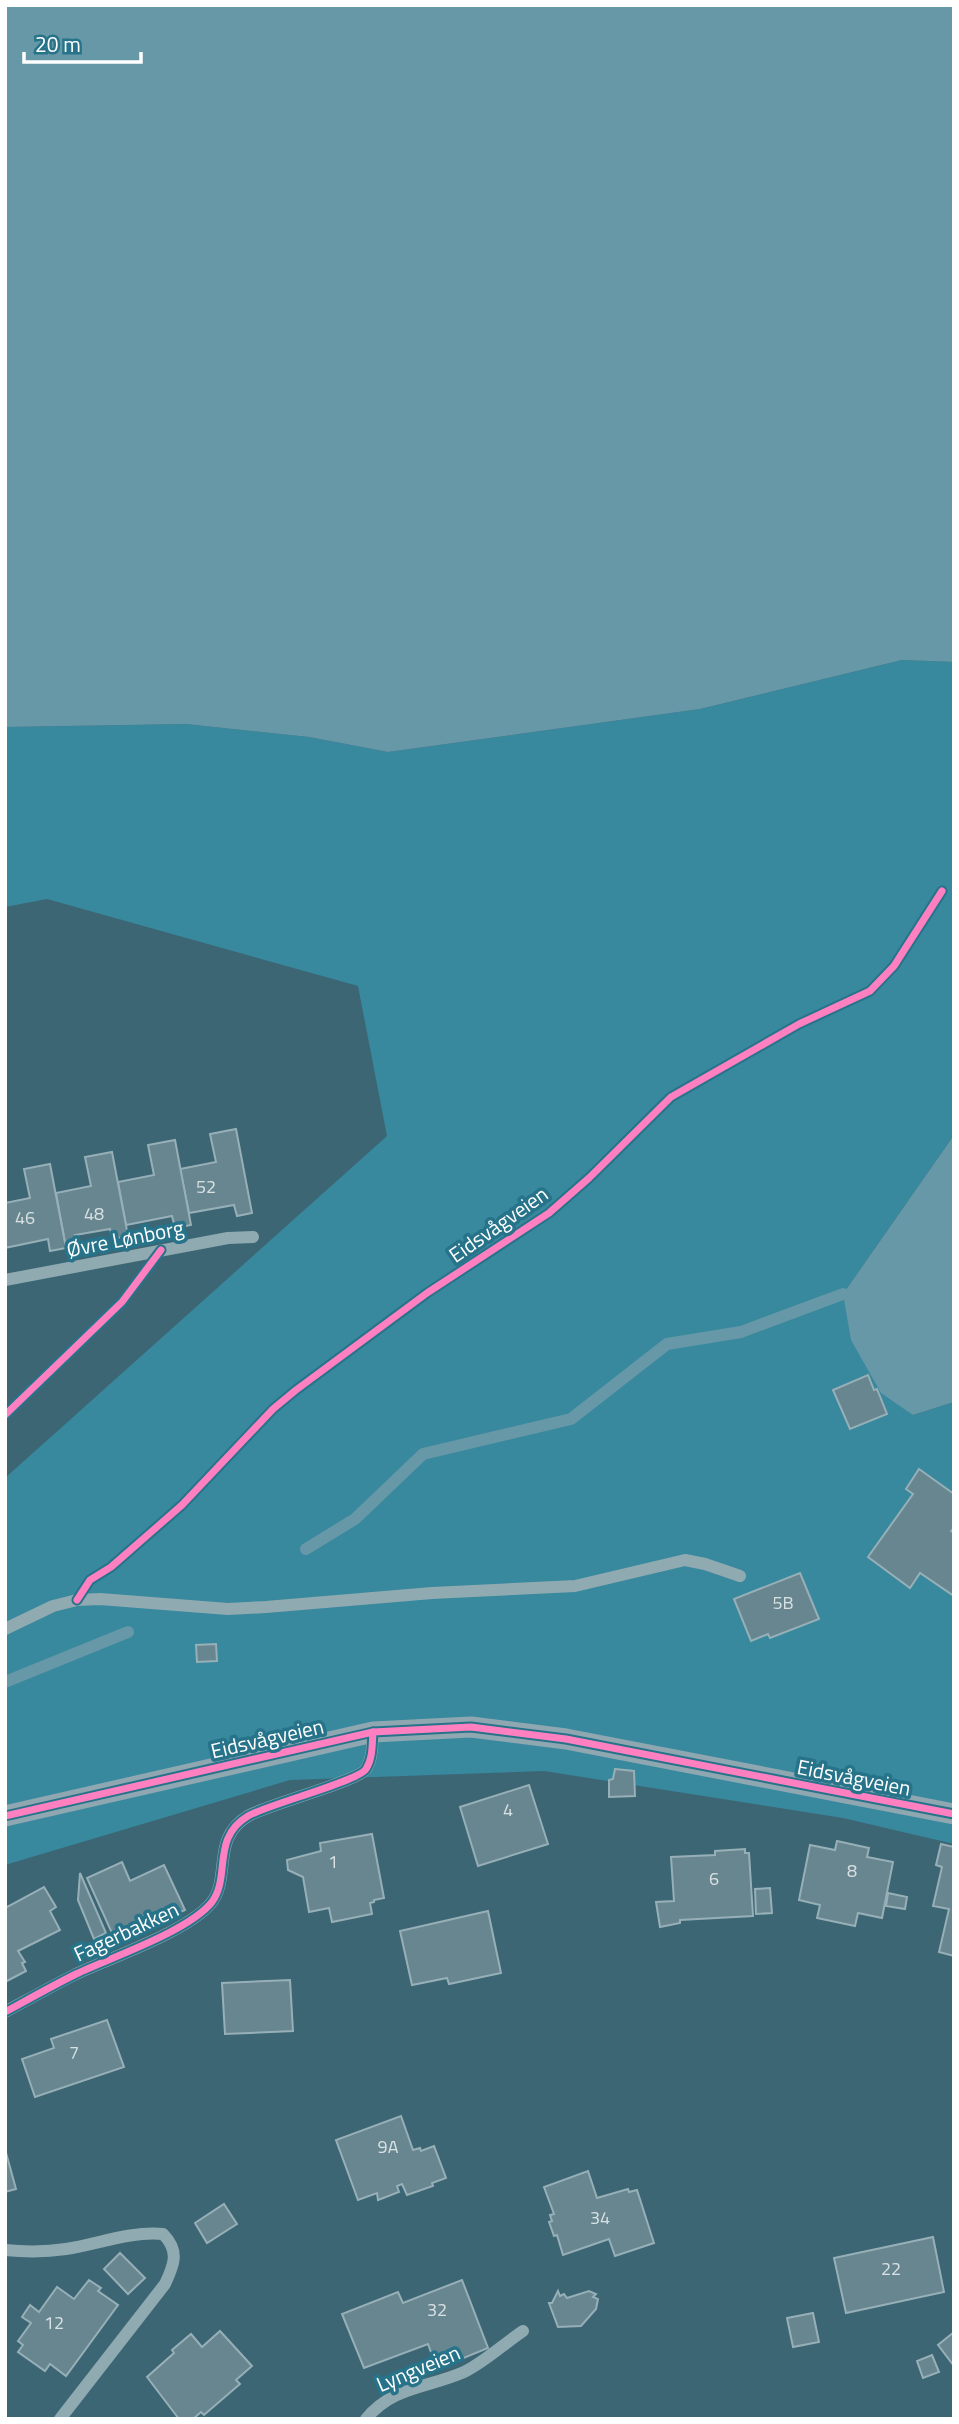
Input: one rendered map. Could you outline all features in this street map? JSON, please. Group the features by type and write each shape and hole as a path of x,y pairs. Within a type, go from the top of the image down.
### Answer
{"main road":[{"name":"Eidsvågveien","path":"5,1816 373,1732 471,1727 566,1739 954,1814"}],"street":[{"name":"Øvre Lønborg","path":"5,1280 228,1238 253,1237"},
{"path":"5,1629 53,1606 76,1600 100,1599 229,1609 266,1607 432,1593 575,1586 685,1560 740,1576"},
{"name":"Fagerbakken","path":"5,2012 73,1976 191,1922 213,1901 226,1842 233,1830 247,1816 355,1777 366,1770 371,1755 373,1732"},
{"path":"5,2250 24,2252 64,2249 144,2232 163,2234 171,2241 175,2262 166,2284 60,2419"},
{"name":"Lyngveien","path":"366,2419 375,2407 387,2398 465,2372 523,2331"}],"shaded area":[{"path":"5,5 954,5 954,662 902,660 700,709 388,752 309,737 186,724 5,727"},
{"path":"902,660 954,662 954,1135 843,1294 913,1415 954,1402 954,1844 843,1818 544,1771 290,1780 5,1865 5,1478 387,1136 358,986 47,899 5,907 5,727 186,724 309,737 388,752 700,709"},
{"path":"954,1135 954,1402 913,1415 881,1393 851,1340 843,1294"}],"building":[{"path":"236,1129 252,1213 237,1216 234,1205 189,1213 180,1169 216,1162 210,1134"},
{"path":"175,1140 191,1225 175,1228 172,1216 126,1225 118,1182 154,1175 148,1145"},
{"path":"112,1152 128,1236 112,1239 110,1229 75,1235 77,1246 66,1248 56,1193 91,1186 85,1157"},
{"path":"50,1164 66,1248 50,1251 48,1239 5,1248 5,1203 30,1198 24,1169"},
{"path":"868,1375 887,1414 850,1429 833,1390"},
{"path":"919,1469 954,1494 954,1528 951,1531 954,1533 954,1596 920,1573 910,1588 868,1557 913,1494 906,1489"},
{"path":"800,1573 819,1619 770,1638 768,1634 751,1641 734,1599"},
{"path":"216,1644 217,1661 197,1662 196,1645"},
{"path":"615,1769 634,1771 635,1796 609,1797 609,1780 613,1779"},
{"path":"529,1785 548,1844 478,1866 460,1807"},
{"path":"372,1834 384,1898 370,1903 372,1914 332,1922 329,1908 309,1912 303,1877 288,1870 287,1860 321,1851 320,1843"},
{"path":"837,1841 869,1848 867,1857 893,1862 882,1918 858,1913 855,1926 817,1918 820,1905 799,1900 810,1845 835,1850"},
{"path":"941,1844 954,1847 954,1956 939,1952 949,1909 933,1906 942,1867 936,1865"},
{"path":"745,1849 745,1853 749,1853 753,1916 680,1920 680,1923 660,1927 656,1902 674,1901 671,1857 715,1855 715,1851"},
{"path":"122,1862 130,1881 164,1865 185,1910 116,1942 87,1878"},
{"path":"80,1873 106,1933 94,1939 78,1900"},
{"path":"44,1887 56,1907 50,1911 60,1930 18,1951 25,1962 22,1963 26,1971 5,1982 5,1908"},
{"path":"770,1888 772,1913 756,1914 755,1889"},
{"path":"888,1893 907,1897 905,1909 886,1906"},
{"path":"488,1911 501,1973 449,1984 447,1978 412,1985 400,1931"},
{"path":"290,1980 293,2031 225,2034 222,1983"},
{"path":"107,2020 124,2067 35,2097 22,2059 54,2048 51,2039"},
{"path":"401,2116 413,2150 420,2148 421,2151 434,2146 446,2178 432,2183 433,2186 407,2195 402,2184 397,2186 399,2192 378,2200 377,2193 358,2200 336,2140"},
{"path":"5,2149 16,2189 5,2192"},
{"path":"588,2171 597,2198 628,2189 629,2192 637,2190 654,2243 615,2256 609,2239 563,2255 557,2235 554,2236 549,2222 552,2221 550,2215 554,2214 544,2187"},
{"path":"224,2204 237,2224 207,2243 195,2223"},
{"path":"933,2237 944,2292 846,2313 834,2258"},
{"path":"120,2253 145,2278 128,2294 104,2269"},
{"path":"89,2280 101,2288 98,2291 118,2305 66,2376 50,2364 45,2371 18,2352 23,2345 18,2341 31,2323 22,2317 30,2305 39,2312 57,2287 74,2299"},
{"path":"462,2280 488,2348 437,2369 428,2344 364,2368 342,2314 398,2292 403,2303"},
{"path":"558,2291 560,2296 564,2294 567,2298 589,2291 596,2294 593,2297 598,2299 596,2309 581,2326 558,2327 549,2303 552,2303"},
{"path":"813,2313 819,2342 793,2347 787,2318"},
{"path":"220,2331 252,2366 236,2380 240,2384 204,2415 201,2412 193,2419 179,2419 147,2377 191,2334 202,2347"},
{"path":"954,2332 954,2366 938,2345"},
{"path":"932,2355 939,2372 923,2378 917,2361"}],"waterway":[{"path":"306,1549 355,1519 423,1454 571,1419 667,1344 741,1332 843,1294"},
{"path":"5,1682 128,1632"}],"cycle path":[{"path":"77,1600 90,1580 111,1567 182,1505 273,1409 427,1293 549,1213 589,1178 671,1097 799,1024 870,991 894,966 942,891"},
{"path":"5,1415 122,1302 161,1250"},
{"path":"5,1816 373,1732 471,1727 566,1739 954,1814"},
{"path":"5,2012 76,1974 168,1933 201,1913 217,1892 225,1846 237,1825 259,1811 360,1774 370,1760 373,1732"}]}
